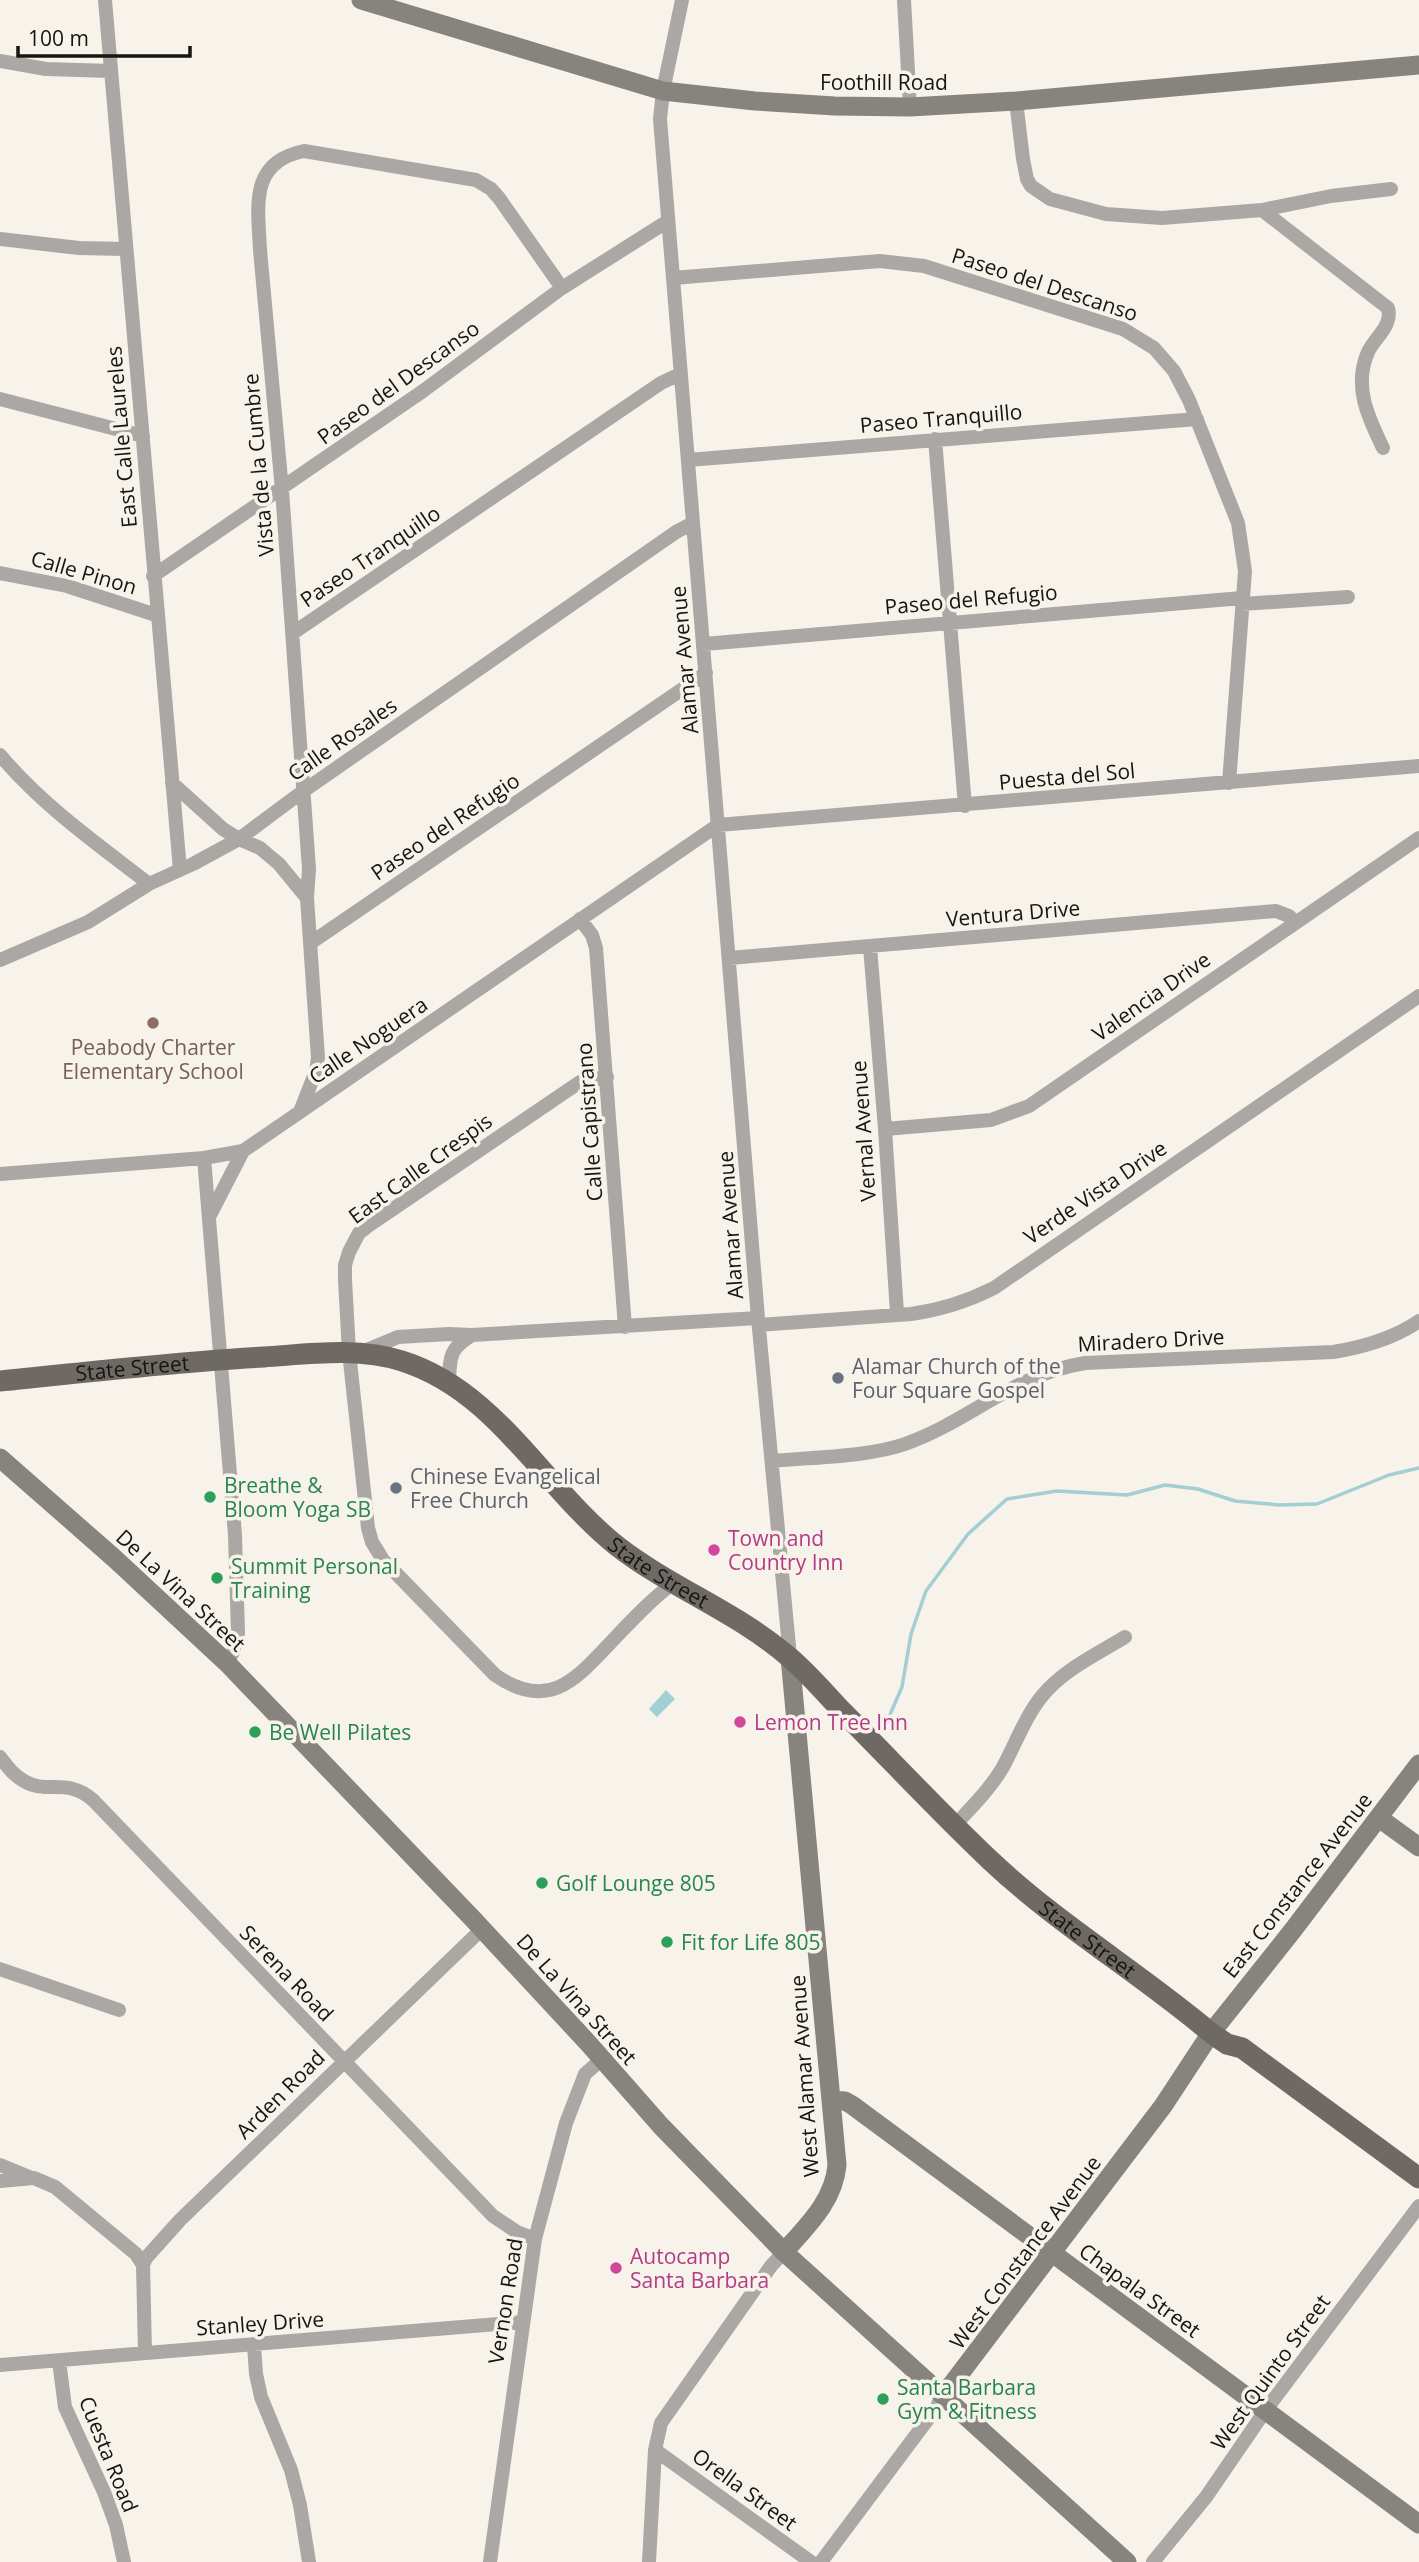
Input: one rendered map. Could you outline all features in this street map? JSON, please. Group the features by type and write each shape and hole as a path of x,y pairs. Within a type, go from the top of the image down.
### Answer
{"main road":[{"name":"State Street","path":"0,1381 219,1360 355,1352 402,1361 436,1374 493,1415 572,1505 618,1547 719,1609 790,1657 992,1863 1045,1908 1219,2039 1234,2056 1419,2194"},
{"name":"State Street","path":"1219,2039 1242,2048 1419,2178"}],"street":[{"name":"East Calle Laureles","path":"105,0 180,870"},
{"name":"Foothill Road","path":"361,0 663,91 835,106 910,107 1016,101 1419,65"},
{"name":"Alamar Avenue","path":"682,0 663,91 660,119 759,1322 790,1657"},
{"path":"904,0 910,107"},
{"path":"0,61 46,69 111,71"},
{"path":"1016,101 1027,179 1037,192 1050,199 1106,214 1162,218 1262,209 1317,198 1391,189"},
{"name":"Vista de la Cumbre","path":"301,1110 316,1071 318,1058 307,898 309,869 293,634 257,202 262,181 275,164 293,153 315,151 476,180 499,198 562,288"},
{"path":"1262,209 1388,308 1389,319 1367,353 1362,379 1364,403 1383,447"},
{"name":"Paseo del Descanso","path":"153,576 423,391 562,288 668,221"},
{"path":"0,239 79,248 125,249"},
{"name":"Paseo del Descanso","path":"673,278 870,261 906,262 1134,334 1154,348 1167,361 1189,400 1238,523 1245,571 1229,783"},
{"name":"Paseo Tranquillo","path":"293,634 662,383 680,374"},
{"path":"0,399 143,436"},
{"name":"Paseo Tranquillo","path":"688,460 1197,419"},
{"path":"935,439 965,806"},
{"name":"Calle Rosales","path":"0,960 88,922 149,884 239,839 302,792 676,532 693,523"},
{"name":"Calle Pinon","path":"0,573 67,586 156,615"},
{"name":"Paseo del Refugio","path":"704,644 949,622 1242,601 1348,597"},
{"name":"Paseo del Refugio","path":"312,942 706,673"},
{"path":"0,755 72,826 149,884"},
{"name":"Puesta del Sol","path":"718,825 1419,766"},
{"path":"172,783 223,829 270,856 307,898"},
{"name":"Calle Noguera","path":"0,1174 204,1158 243,1151 718,825"},
{"name":"Valencia Drive","path":"885,1129 991,1119 1029,1106 1419,838"},
{"name":"Ventura Drive","path":"730,958 1276,911 1289,916 1295,922"},
{"name":"Calle Capistrano","path":"580,919 592,935 596,948 625,1327"},
{"name":"Vernal Avenue","path":"870,947 897,1313"},
{"name":"Verde Vista Drive","path":"355,1352 398,1337 911,1314 954,1306 994,1288 1419,996"},
{"name":"East Calle Crespis","path":"607,1077 580,1082 359,1233 345,1265 355,1352 368,1528 372,1542 383,1560 495,1675 526,1690 539,1691 566,1685 578,1677 651,1600 673,1583"},
{"path":"208,1218 243,1151"},
{"path":"204,1158 235,1535 238,1602 236,1643 227,1663"},
{"name":"Miradero Drive","path":"773,1461 879,1450 904,1444 932,1432 1023,1381 1066,1366 1334,1352 1373,1344 1398,1334 1419,1321"},
{"path":"449,1382 453,1351 457,1344 472,1335"},
{"name":"De La Vina Street","path":"0,1458 114,1558 227,1663 482,1928 639,2102 784,2252 1127,2562"},
{"path":"955,1825 1002,1769 1042,1696 1066,1673 1125,1637"},
{"name":"West Alamar Avenue","path":"649,2562 655,2450 664,2416 771,2266 817,2213 836,2180 832,2100 806,1817 796,1744 790,1657"},
{"name":"Serena Road","path":"0,1757 11,1771 28,1783 68,1787 87,1795 493,2216 517,2232 535,2239"},
{"name":"East Constance Avenue","path":"1219,2039 1419,1764"},
{"path":"1379,1818 1419,1847"},
{"name":"Arden Road","path":"143,2265 146,2258 180,2220 482,1928"},
{"path":"0,1969 119,2010"},
{"name":"West Constance Avenue","path":"821,2562 1050,2252 1163,2106 1219,2039"},
{"name":"Vernon Road","path":"490,2562 535,2239 566,2123 584,2074 601,2059"},
{"name":"Chapala Street","path":"832,2100 845,2101 852,2105 1419,2524"},
{"path":"0,2165 55,2187 136,2253 143,2265 145,2352"},
{"path":"0,2181 34,2178"},
{"name":"West Quinto Street","path":"1153,2562 1206,2497 1265,2410 1419,2206"},
{"name":"Stanley Drive","path":"0,2365 522,2322"},
{"path":"254,2345 261,2396 291,2470 300,2505 309,2562"},
{"name":"Cuesta Road","path":"59,2361 65,2407 104,2492 116,2525 124,2562"},
{"name":"Orella Street","path":"655,2450 811,2562"}],"water":[{"path":"666,1690 675,1699 657,1717 649,1709"}],"waterway":[{"path":"885,1726 902,1687 911,1634 926,1591 968,1534 1007,1499 1057,1491 1127,1495 1165,1485 1198,1489 1235,1501 1279,1505 1317,1504 1389,1475 1419,1468"}],"place":[{"name":"Peabody Charter Elementary School","path":"153,1023"},
{"name":"Alamar Church of the Four Square Gospel","path":"838,1378"},
{"name":"Chinese Evangelical Free Church","path":"396,1488"},
{"name":"Breathe & Bloom Yoga SB","path":"210,1497"},
{"name":"Town and Country Inn","path":"714,1550"},
{"name":"Summit Personal Training","path":"217,1578"},
{"name":"Lemon Tree Inn","path":"740,1722"},
{"name":"Be Well Pilates","path":"255,1732"},
{"name":"Golf Lounge 805","path":"542,1883"},
{"name":"Fit for Life 805","path":"667,1942"},
{"name":"Autocamp Santa Barbara","path":"616,2268"},
{"name":"Santa Barbara Gym & Fitness","path":"883,2399"}]}
